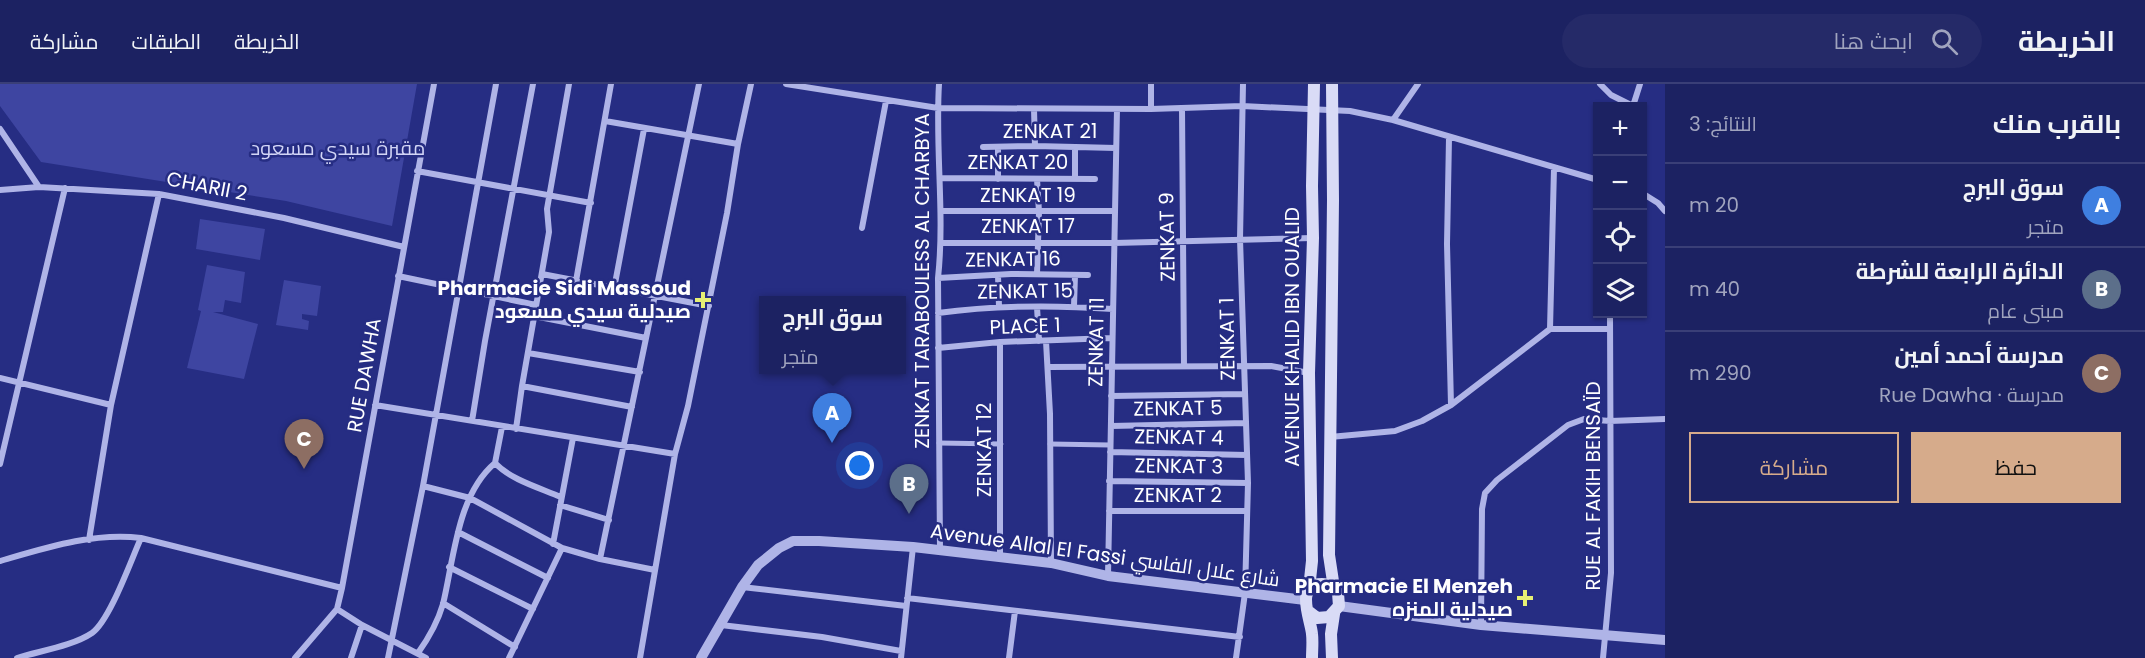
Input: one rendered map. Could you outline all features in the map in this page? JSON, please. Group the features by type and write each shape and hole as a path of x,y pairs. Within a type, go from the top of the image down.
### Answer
{"main road":[{"name":"AVENUE KHALID IBN OUALID","path":"1312,658 1312,634 1307,600 1312,561 1308,373 1313,238 1314,84"},
{"name":"AVENUE KHALID IBN OUALID","path":"1332,84 1329,555 1334,588"},
{"path":"1332,658 1331,634 1340,598 1334,588 1324,584 1313,586 1307,600 1317,618 1329,617 1336,610"}],"street":[{"name":"RUE DAWHA","path":"295,658 337,609 434,84"},
{"path":"388,658 423,486 434,414 496,84"},
{"path":"472,421 533,84"},
{"path":"516,429 550,226 548,209 569,84"},
{"path":"576,281 611,84"},
{"path":"600,559 699,84"},
{"path":"640,658 675,454 688,406 709,306 738,144 752,84"},
{"path":"786,84 938,108 1151,109 1242,106 1350,111 1394,120 1593,179"},
{"name":"ZENKAT TARABOULESS AL CHARBYA","path":"939,84 942,243 938,278 940,551"},
{"path":"1151,84 1151,109"},
{"name":"ZENKAT 1","path":"1236,658 1245,593 1248,483 1240,239 1243,84"},
{"path":"1394,120 1418,84"},
{"path":"1600,84 1611,95 1625,102"},
{"path":"1634,102 1640,84"},
{"path":"862,228 886,101"},
{"name":"ZENKAT 9","path":"1182,108 1184,366"},
{"path":"1034,109 1035,146"},
{"name":"ZENKAT 11","path":"1108,576 1117,109"},
{"path":"605,121 738,144"},
{"path":"0,129 39,187"},
{"path":"614,289 644,129"},
{"path":"1449,138 1447,244 1451,405"},
{"name":"ZENKAT 21","path":"983,147 1116,148"},
{"path":"998,147 998,179"},
{"path":"1075,147 1075,179"},
{"path":"1550,329 1554,168"},
{"path":"417,171 591,203"},
{"name":"ZENKAT 20","path":"940,178 1095,179"},
{"path":"1036,179 1039,212 1037,274"},
{"name":"CHARII 2","path":"0,190 39,187 159,194 284,218 404,247"},
{"path":"0,464 65,188"},
{"path":"89,540 111,405 159,194"},
{"path":"1647,197 1658,203 1665,211"},
{"name":"ZENKAT 19","path":"941,211 1115,211"},
{"name":"ZENKAT 17","path":"942,243 1114,243 1313,238"},
{"path":"542,274 709,306"},
{"name":"ZENKAT 16","path":"938,278 1037,274 1088,275"},
{"path":"998,275 999,307"},
{"path":"1074,306 1075,275"},
{"path":"399,276 536,305"},
{"name":"ZENKAT 15","path":"938,313 978,307 1074,306 1113,309"},
{"path":"1037,307 1048,367 1051,563"},
{"path":"534,316 646,338"},
{"name":"RUE AL FAKIH BENSAÏD","path":"1603,658 1611,573 1610,318"},
{"path":"1329,437 1395,431 1422,421 1451,405 1550,329 1610,329"},
{"name":"PLACE 1","path":"938,348 1000,342 1112,338"},
{"name":"ZENKAT 12","path":"1000,342 1000,558"},
{"path":"528,352 640,372"},
{"path":"1048,367 1271,366 1308,373"},
{"path":"0,378 111,405"},
{"path":"522,386 632,407"},
{"path":"1111,396 1244,394"},
{"path":"375,405 675,454"},
{"path":"1481,625 1481,529 1485,493 1507,471 1568,425 1584,419 1610,421 1665,419"},
{"name":"ZENKAT 5","path":"1111,426 1246,423"},
{"path":"418,653 439,615 458,532 470,498 486,470 495,463 502,427"},
{"path":"553,544 573,438"},
{"path":"939,443 1001,444"},
{"path":"1050,444 1110,448"},
{"name":"ZENKAT 4","path":"1110,448 1247,455"},
{"path":"495,463 501,470 561,497"},
{"name":"ZENKAT 3","path":"1109,481 1248,483"},
{"path":"423,486 470,498 562,548 600,559 655,570"},
{"path":"560,505 609,520"},
{"name":"ZENKAT 2","path":"1109,511 1247,511"},
{"path":"458,532 548,578"},
{"path":"0,561 98,537 124,536 141,538 342,588"},
{"path":"17,658 92,633 102,622 119,590 141,538"},
{"name":"Avenue Allal El Fassi شارع علال الفاسي","path":"742,587 758,565 779,548 793,542 819,541 913,547 1051,563 1108,576 1307,600"},
{"path":"721,625 822,638 901,654 913,547"},
{"path":"509,658 562,548"},
{"path":"449,567 533,609"},
{"path":"701,658 742,587 906,606"},
{"path":"907,598 1240,637"},
{"path":"443,603 515,647"},
{"path":"337,609 362,625 426,658"},
{"path":"1336,610 1665,640"},
{"path":"1009,658 1015,611"},
{"path":"351,658 362,625"},
{"path":"300,658 302,651"}],"green space":[{"name":"مقبرة سيدي مسعود","path":"0,84 417,84 392,226 286,201 41,162 0,106"},
{"path":"200,219 265,229 260,260 196,249"},
{"path":"207,265 245,272 241,303 225,300 223,312 213,312 258,324 244,379 187,368 201,311 198,310"},
{"path":"284,280 321,286 317,316 302,314 302,319 309,321 308,330 276,325"}],"place":[{"name":"Pharmacie Sidi Massoud صيدلية سيدي مسعود","path":"703,300"},
{"name":"سوق البرج","path":"832,443"},
{"name":"مدرسة أحمد أمين","path":"304,469"},
{"name":"الدائرة الرابعة للشرطة","path":"909,514"},
{"name":"Pharmacie El Menzeh صيدلية المنزه","path":"1525,598"}]}
